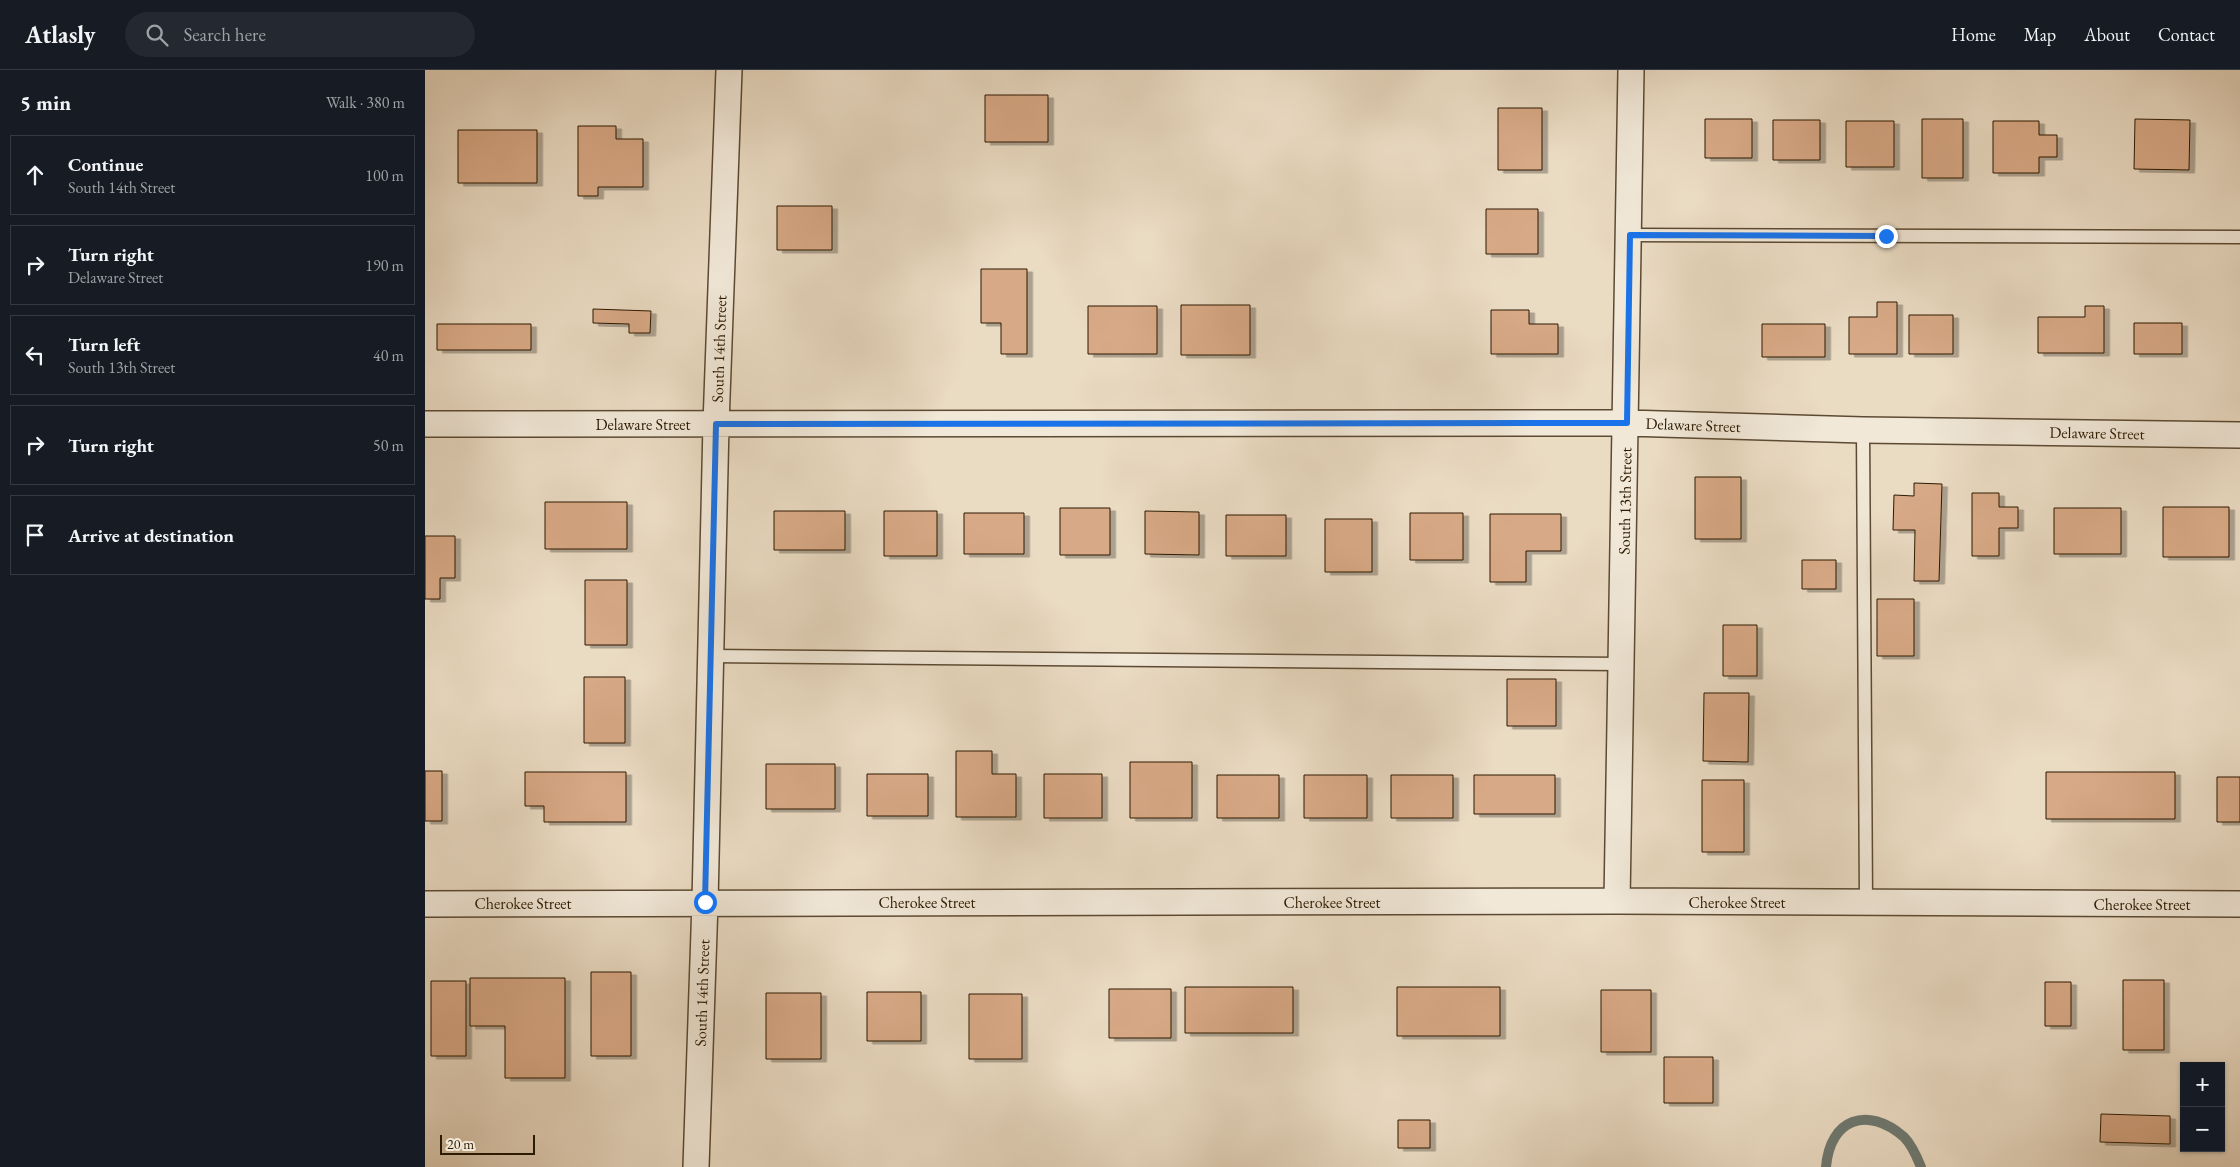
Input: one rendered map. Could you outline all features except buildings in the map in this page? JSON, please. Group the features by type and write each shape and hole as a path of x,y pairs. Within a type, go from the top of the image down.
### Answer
{"street":[{"name":"South 14th Street","path":"696,1167 705,902 716,424 729,70"},
{"name":"South 13th Street","path":"1617,901 1627,423 1631,70"},
{"name":"Delaware Street","path":"425,424 1627,423 1863,430 2240,435"},
{"name":"Cherokee Street","path":"425,904 1617,901 2240,904"}],"lane":[{"path":"1630,235 2240,237"},
{"path":"1863,430 1866,902"},
{"path":"711,656 1622,664"}],"waterway":[{"path":"1826,1167 1829,1151 1835,1138 1843,1128 1853,1122 1864,1120 1877,1121 1904,1137 1916,1155 1921,1167"}],"route":[{"path":"705,902 716,424 1627,423 1630,235 1886,236"}]}
